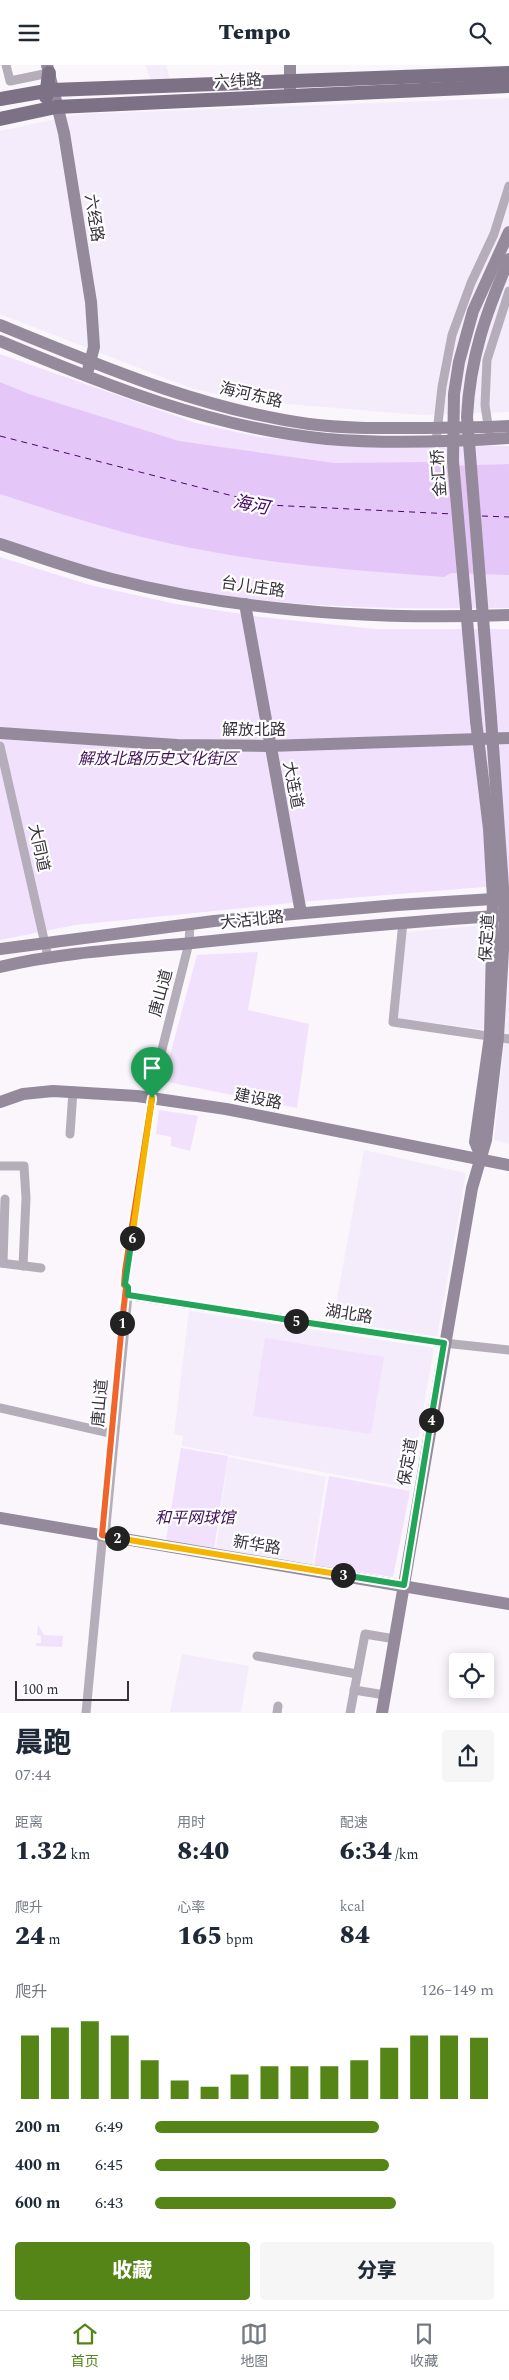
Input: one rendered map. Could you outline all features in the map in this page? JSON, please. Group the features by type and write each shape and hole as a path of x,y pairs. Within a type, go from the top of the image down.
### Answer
{"main road":[{"path":"290,65 290,89"},
{"path":"29,112 41,104 50,90 48,69"},
{"name":"六纬路","path":"0,119 56,107 509,73"},
{"name":"六纬路","path":"0,99 50,90 509,86"},
{"name":"六经路","path":"50,90 64,133 91,302 94,347 85,377"},
{"name":"金汇桥","path":"478,739 453,461 454,394 459,362 473,311 509,232"},
{"name":"金汇桥","path":"491,718 467,417 469,381 475,348 506,292 509,259"},
{"path":"506,292 509,270"},
{"name":"海河东路","path":"0,325 166,391 241,410 309,423 366,428 436,427 489,433 509,439"},
{"name":"海河东路","path":"0,341 85,377 173,407 230,422 282,432 365,441 436,442 489,433 509,426"},
{"name":"台儿庄路","path":"0,544 112,579 245,604 367,614 458,617 509,615"},
{"name":"大连道","path":"245,604 269,746 301,913"},
{"path":"491,718 498,730 509,738"},
{"path":"471,901 486,891 498,871 491,718"},
{"name":"解放北路","path":"0,733 177,745 269,746 509,738"},
{"path":"478,739 498,871"},
{"name":"保定道","path":"382,1713 444,1343 472,1188 482,1159 476,1148 475,1136 499,1037 502,904 498,871"},
{"name":"大沽北路","path":"0,949 190,924 301,913 471,901 502,904"},
{"name":"大沽北路","path":"0,967 48,957 466,917 502,904"},
{"name":"建设路","path":"0,1102 24,1094 73,1091 152,1098 226,1109 509,1165"},
{"name":"新华路","path":"0,1518 509,1604"}],"street":[{"path":"6,65 10,81 48,69"},
{"path":"436,442 436,427 452,335 471,283 497,226 509,186"},
{"path":"489,433 485,396 487,360 506,292"},
{"name":"大同道","path":"0,746 48,957"},
{"path":"403,922 393,1022 499,1037"},
{"name":"唐山道","path":"86,1713 127,1295 125,1271 155,1077 190,943 190,924"},
{"path":"70,1134 73,1091"},
{"path":"0,1166 24,1166 26,1198 23,1266"},
{"path":"5,1199 1,1263 41,1269"},
{"name":"湖北路","path":"127,1295 444,1343 509,1350"},
{"path":"0,1408 113,1434"},
{"name":"唐山道","path":"113,1434 106,1529 110,1535 116,1538"},
{"path":"350,1713 365,1634 395,1639"},
{"path":"257,1656 357,1674"},
{"path":"354,1690 385,1695"}],"shaded area":[{"path":"145,65 166,65 170,80 151,80"},
{"path":"509,98 509,412 421,415 239,400 188,387 0,314 0,131 80,114"},
{"path":"509,923 509,1144 494,1140 505,1032 395,1018 404,932"},
{"path":"364,1150 466,1173 437,1337 333,1321"},
{"path":"189,1311 434,1348 409,1488 182,1446 183,1436 174,1434"},
{"path":"228,1457 326,1477 312,1565 216,1550"},
{"path":"182,1654 249,1666 241,1712 170,1712"}],"green space":[{"path":"0,354 196,423 259,437 351,446 509,446 509,608 332,606 244,598 137,580 0,540"},
{"name":"解放北路历史文化街区","path":"0,557 90,585 176,604 261,617 375,629 509,629 509,885 312,901 75,925 0,940"},
{"path":"258,952 248,1010 309,1024 297,1108 163,1081 197,955"},
{"path":"159,1110 198,1116 190,1151 171,1146 171,1137 156,1134"},
{"path":"265,1338 384,1357 371,1434 253,1416"},
{"name":"和平网球馆","path":"181,1448 228,1456 214,1549 166,1541"},
{"path":"329,1476 410,1491 393,1577 314,1565"},
{"path":"38,1625 44,1635 63,1636 62,1647 36,1646 36,1643 41,1643 41,1636 37,1635"}],"water":[{"name":"海河","path":"0,382 29,394 179,441 334,463 429,462 448,466 509,464 509,575 451,573 444,577 242,557 186,547 132,534 0,494"}],"ferry route":[{"path":"0,436 268,505 453,514"},
{"path":"482,516 509,517"}],"route":[{"path":"152,1098 125,1284 128,1287 128,1295 444,1343 404,1585 102,1535 126,1287 124,1285 148,1114 152,1098"}]}
